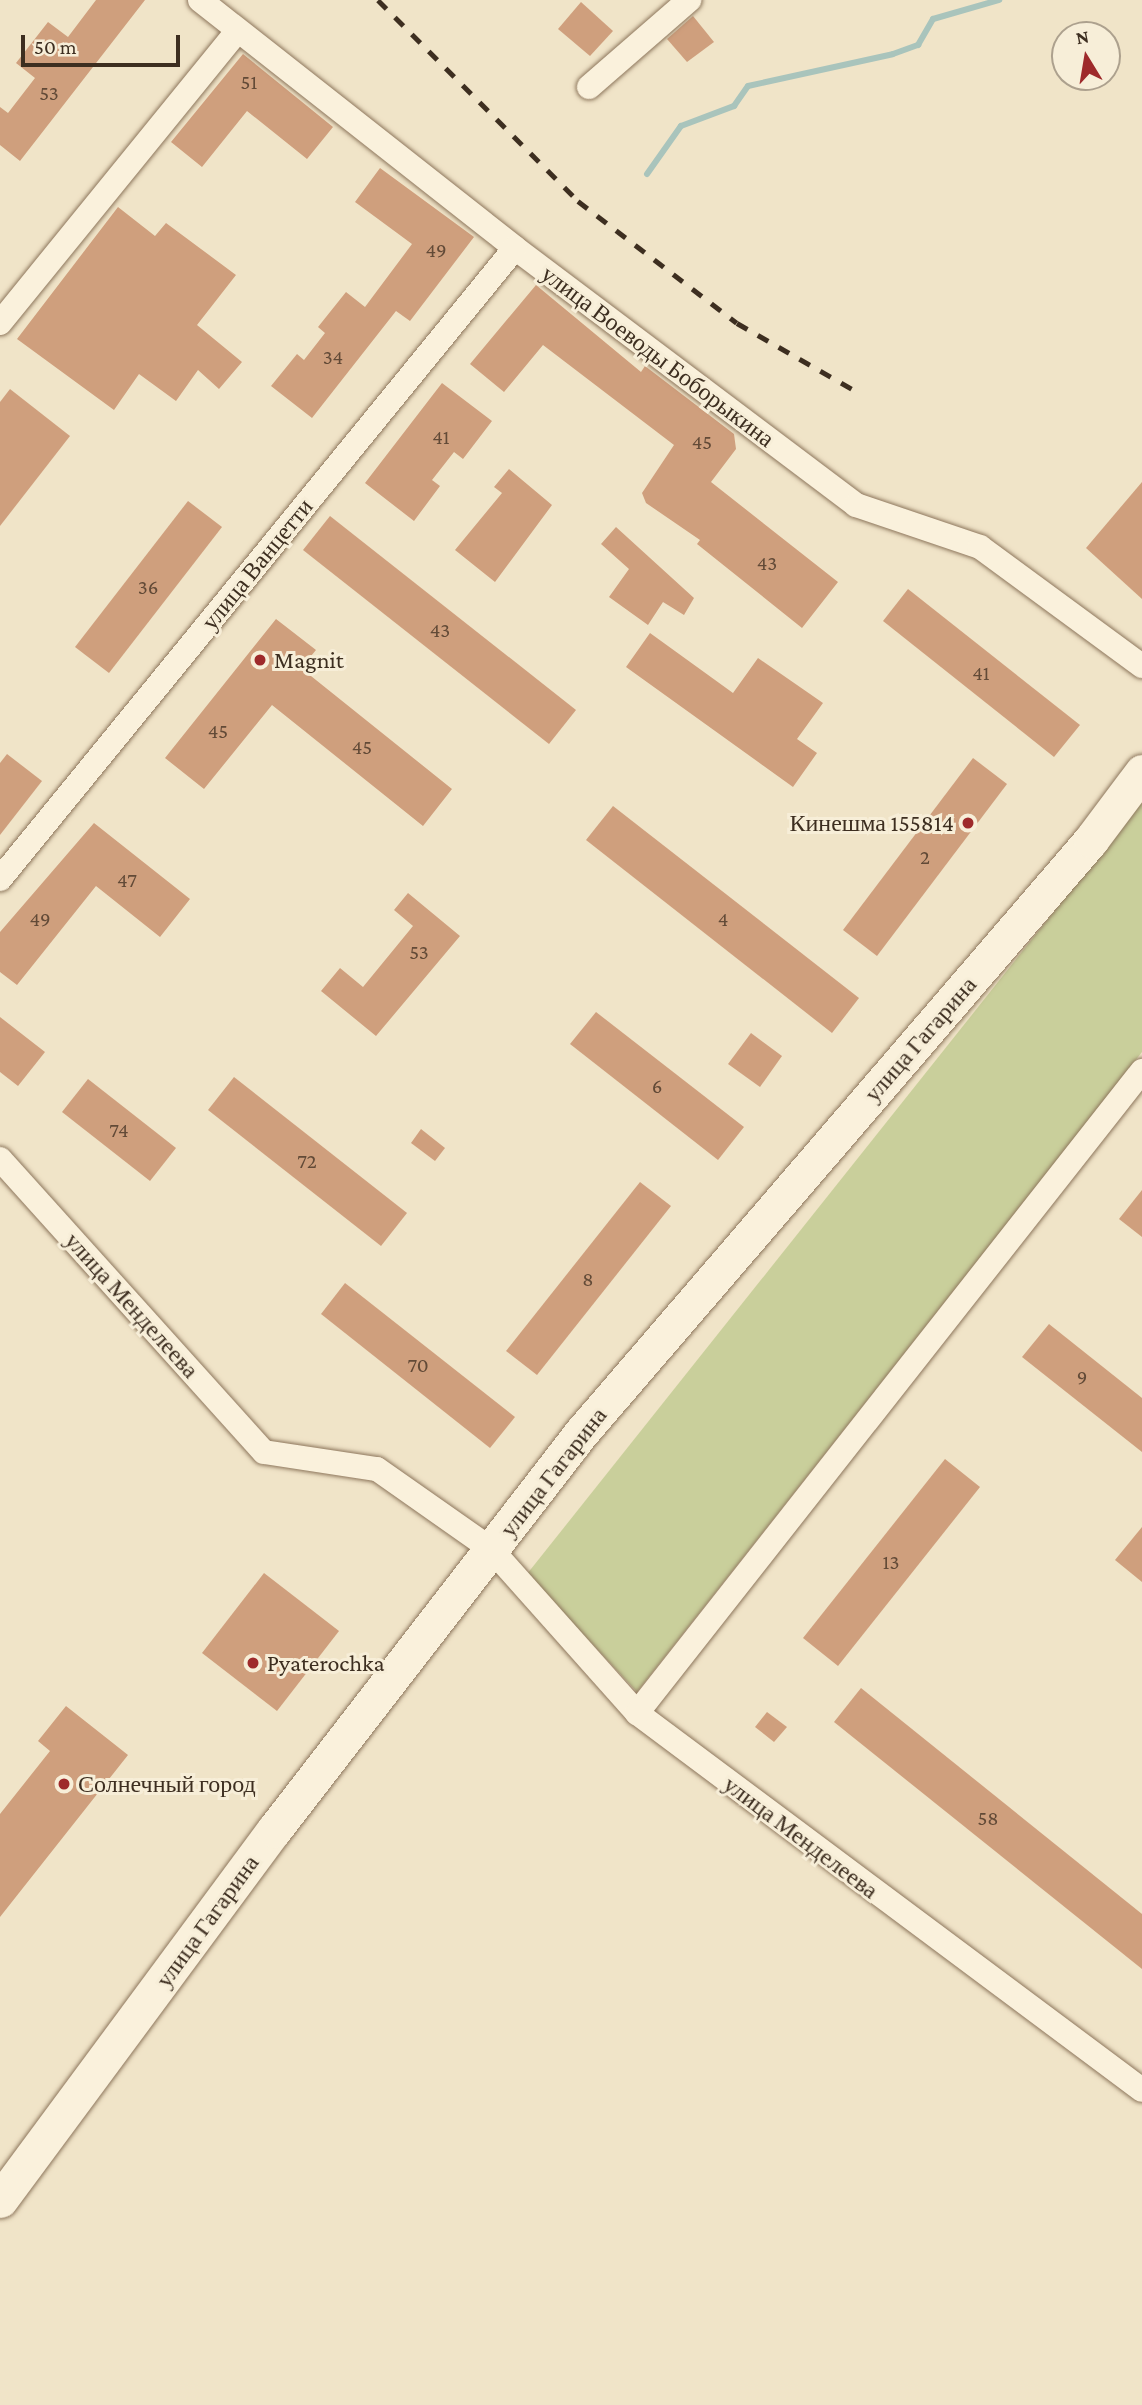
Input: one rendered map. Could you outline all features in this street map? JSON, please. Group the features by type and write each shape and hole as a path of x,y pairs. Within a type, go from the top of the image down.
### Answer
{"street":[{"name":"улица Воеводы Боборыкина","path":"200,0 515,248 856,505 980,547 1142,666"},
{"path":"589,87 688,0"},
{"path":"0,323 237,31"},
{"name":"улица Ванцетти","path":"0,879 515,248"},
{"name":"улица Гагарина","path":"0,2200 581,1433 1091,840 1142,772"},
{"path":"637,1713 1142,1071"},
{"name":"улица Менделеева","path":"0,1159 264,1452 377,1469 491,1549 637,1713 1142,2090"}],"green space":[{"path":"1142,801 1142,1052 637,1692 527,1574"}],"building":[{"path":"96,0 145,0 20,161 0,145 0,107 8,113 35,78 16,63 48,22 68,37"},
{"path":"581,2 613,31 590,56 558,29"},
{"path":"693,16 714,42 687,62 667,39"},
{"path":"243,54 333,127 307,159 247,111 202,167 171,142"},
{"path":"380,168 474,237 410,321 396,311 312,418 271,386 297,354 304,360 325,333 318,327 346,292 365,307 412,244 355,202"},
{"path":"118,207 155,236 166,223 236,275 197,325 242,362 219,389 198,370 176,401 139,374 114,410 17,339"},
{"path":"536,285 641,372 645,366 734,434 736,449 711,482 838,582 802,628 697,544 700,540 646,503 642,493 674,445 543,345 504,392 470,364"},
{"path":"442,383 492,421 463,459 454,452 432,480 440,486 414,521 365,483"},
{"path":"10,389 70,436 0,526 0,402"},
{"path":"509,469 552,505 495,582 455,550 502,493 494,487"},
{"path":"1142,482 1142,599 1086,548"},
{"path":"188,501 222,527 109,673 75,647"},
{"path":"330,516 576,710 549,744 303,550"},
{"path":"616,527 694,598 684,615 663,602 648,625 609,597 629,569 601,544"},
{"path":"908,589 1080,725 1054,757 883,621"},
{"path":"276,619 316,650 301,668 452,789 423,826 272,705 204,789 165,758"},
{"path":"650,633 733,693 758,658 823,703 797,739 817,753 793,787 626,667"},
{"path":"7,754 42,781 0,835 0,763"},
{"path":"973,758 1007,784 877,956 843,930"},
{"path":"613,806 859,998 832,1033 586,840"},
{"path":"94,823 190,899 160,937 96,886 17,985 0,972 0,932"},
{"path":"408,893 460,936 376,1036 321,991 340,968 363,987 413,926 394,910"},
{"path":"596,1012 744,1127 718,1160 570,1044"},
{"path":"0,1017 45,1052 18,1086 0,1072"},
{"path":"751,1033 782,1056 760,1087 728,1064"},
{"path":"234,1077 407,1213 381,1246 208,1110"},
{"path":"88,1079 176,1148 150,1181 62,1112"},
{"path":"421,1129 445,1148 435,1161 411,1143"},
{"path":"640,1182 671,1206 537,1375 506,1351"},
{"path":"1142,1190 1142,1237 1119,1219"},
{"path":"345,1283 515,1417 490,1448 321,1314"},
{"path":"1049,1324 1142,1398 1142,1452 1022,1357"},
{"path":"945,1459 980,1487 838,1666 803,1638"},
{"path":"1142,1527 1142,1582 1115,1560"},
{"path":"264,1573 339,1631 277,1711 202,1653"},
{"path":"861,1688 1142,1914 1142,1969 834,1722"},
{"name":"Солнечный город","path":"66,1706 128,1755 0,1917 0,1814 50,1751 38,1741"},
{"path":"767,1712 787,1727 774,1742 755,1727"}],"waterway":[{"path":"647,174 681,126 734,106 748,86 893,54 918,45 933,19 999,0"}],"railway":[{"path":"378,0 578,201 737,323 854,390"}],"place":[{"name":"Magnit","path":"260,660"},
{"name":"Кинешма 155814","path":"968,823"},
{"name":"Pyaterochka","path":"253,1663"},
{"name":"Солнечный город","path":"64,1784"}]}
